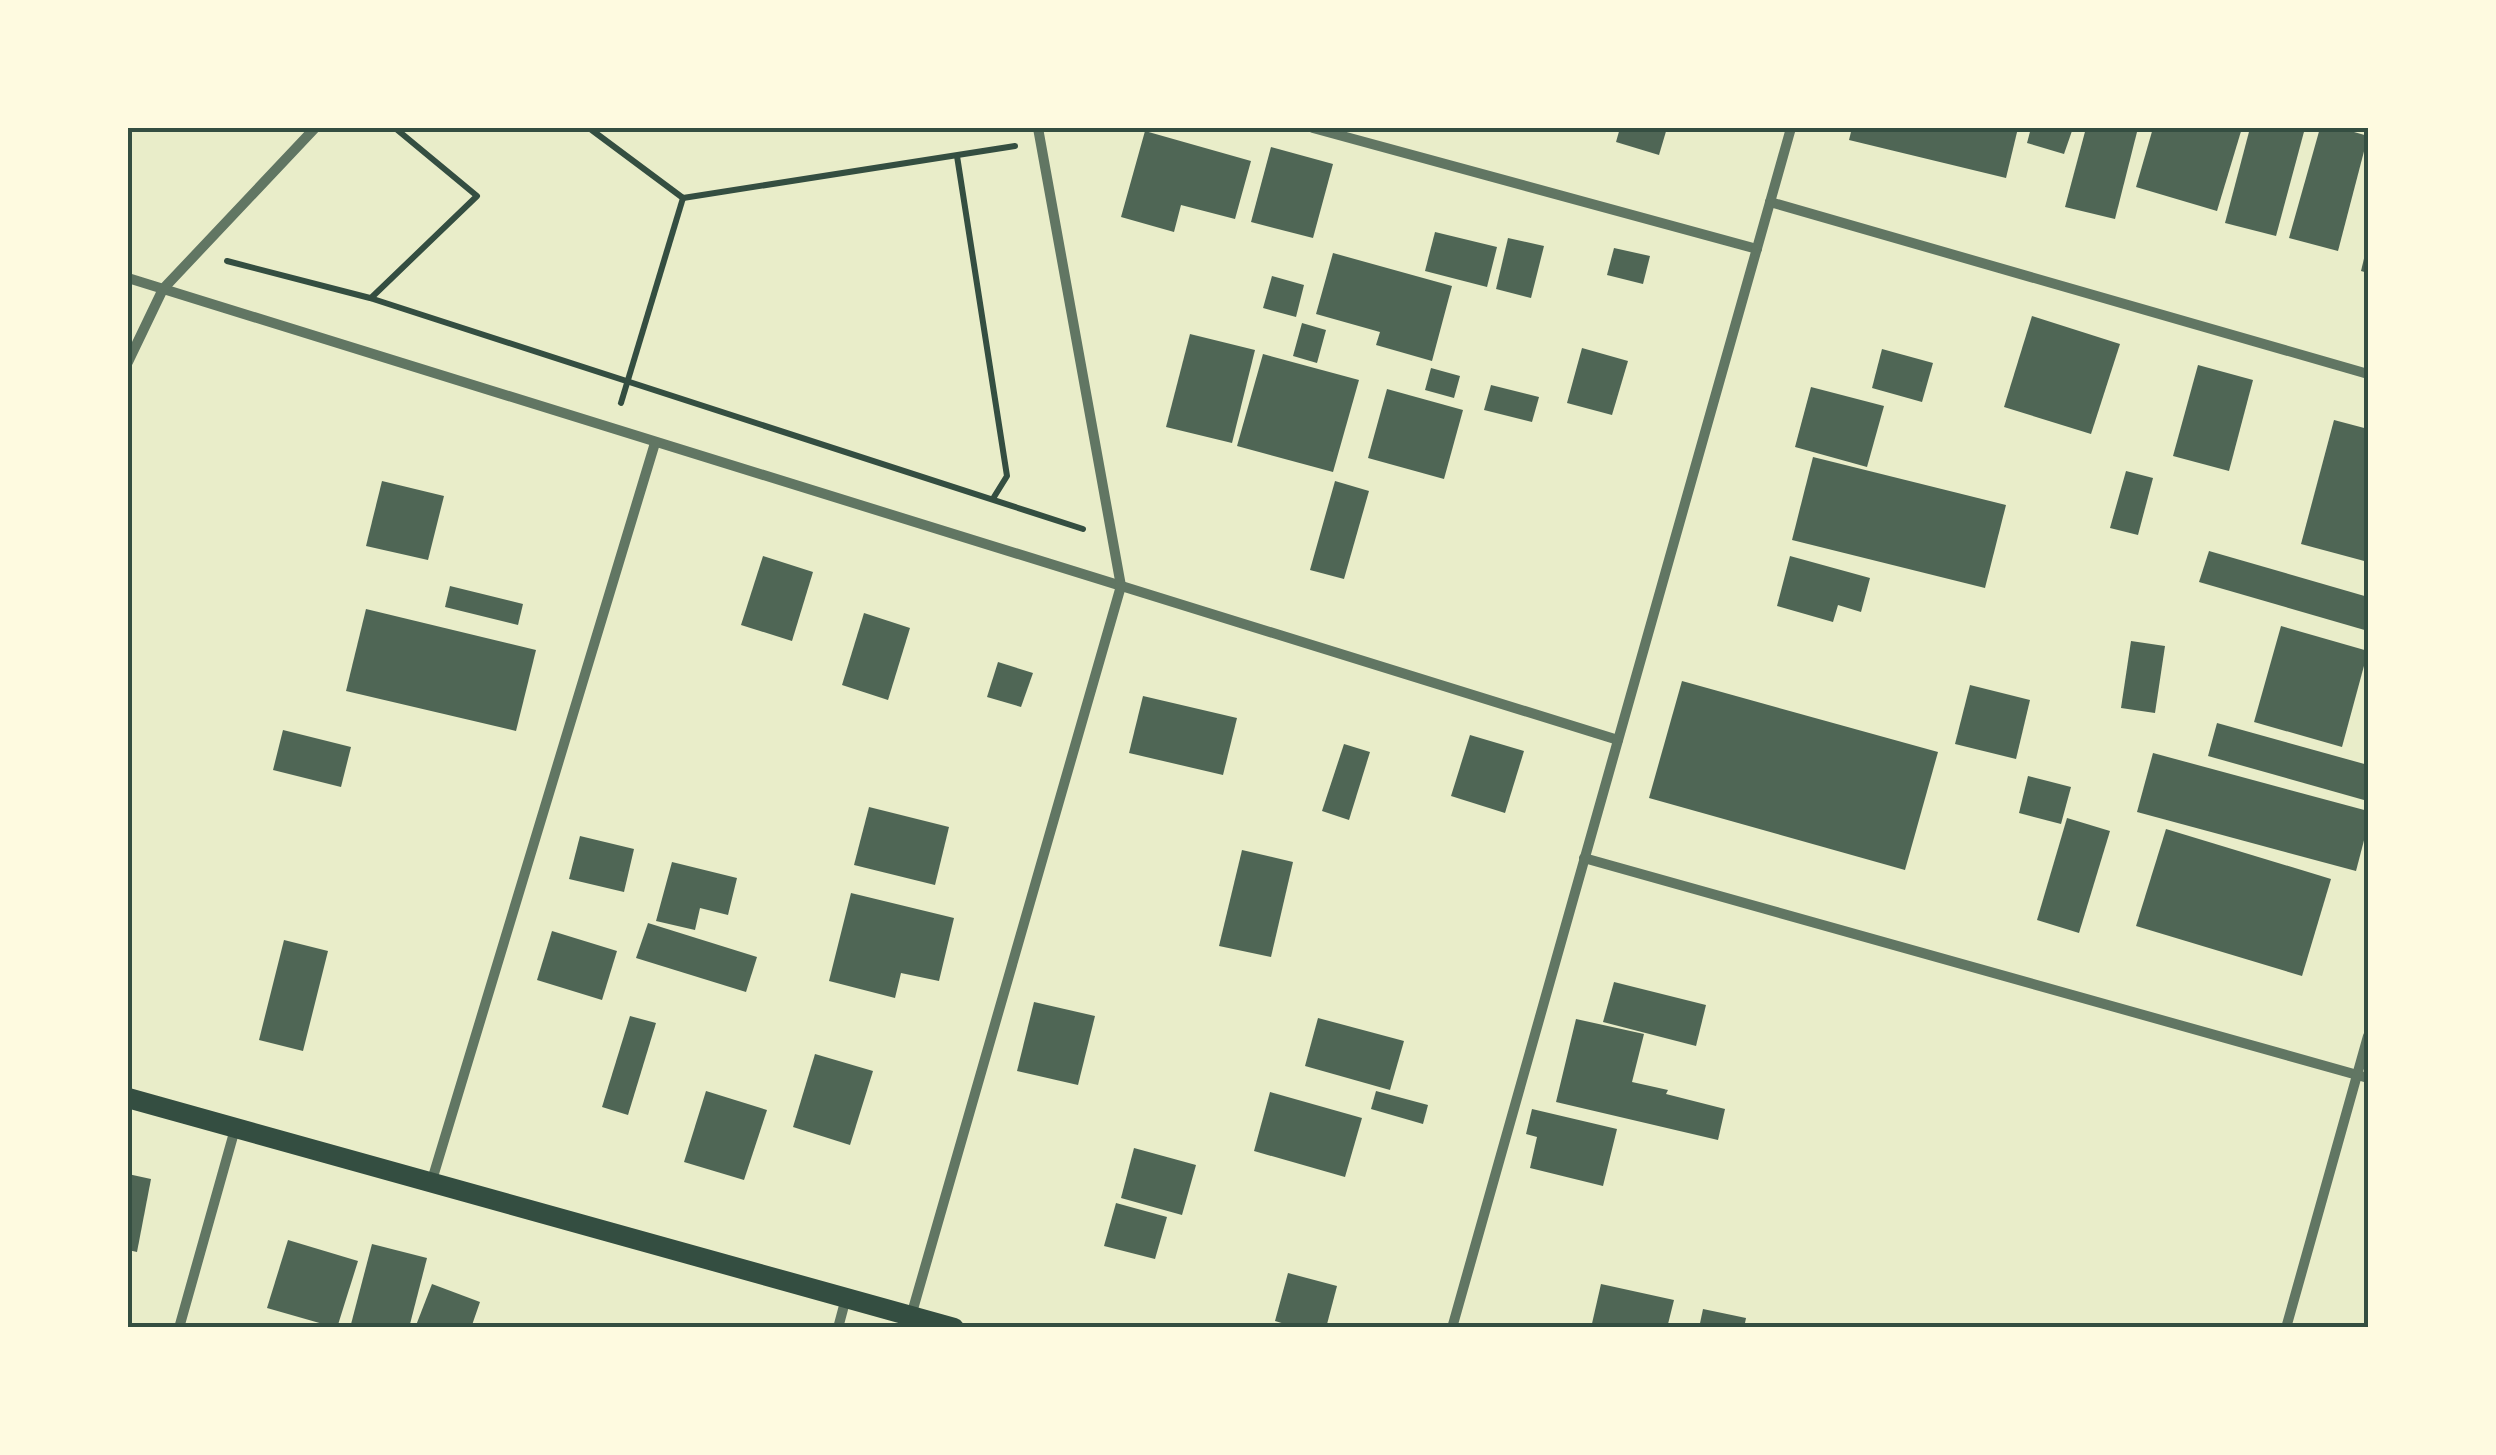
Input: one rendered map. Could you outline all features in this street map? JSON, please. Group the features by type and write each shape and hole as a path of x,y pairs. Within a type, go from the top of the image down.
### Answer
{"main road":[{"path":"128,1098 954,1328"}],"street":[{"path":"128,362 162,289 315,128"},
{"path":"912,1316 1121,586 1038,128"},
{"path":"1313,128 1757,249"},
{"path":"1452,1328 1791,128"},
{"path":"1770,202 2368,374"},
{"path":"128,278 1618,740"},
{"path":"432,1180 654,443"},
{"path":"1584,858 2363,1076"},
{"path":"2286,1328 2363,1076 2368,1036"},
{"path":"178,1328 236,1129"},
{"path":"838,1328 846,1297"}],"path":[{"path":"370,298 477,196 395,128"},
{"path":"589,128 683,198 1040,142"},
{"path":"957,156 1007,476 993,498"},
{"path":"616,428 626,380 683,198"},
{"path":"197,254 370,298 1112,539"}],"building":[{"path":"1620,128 1667,128 1659,155 1616,142"},
{"path":"1852,128 2018,128 2006,178 1849,140"},
{"path":"2031,128 2073,128 2064,154 2027,143"},
{"path":"2086,128 2138,128 2115,219 2065,207"},
{"path":"2153,128 2242,128 2217,211 2136,187"},
{"path":"2250,128 2305,128 2276,236 2225,223"},
{"path":"2320,128 2340,128 2368,136 2338,251 2289,238"},
{"path":"1145,131 1251,161 1235,219 1181,205 1174,232 1121,217"},
{"path":"1271,147 1333,164 1313,238 1251,222"},
{"path":"1435,232 1497,247 1487,287 1425,271"},
{"path":"1508,238 1544,246 1531,298 1496,289"},
{"path":"2368,246 2368,273 2361,271"},
{"path":"1614,248 1650,256 1643,284 1607,275"},
{"path":"1333,253 1452,286 1432,361 1376,345 1380,332 1316,314"},
{"path":"1272,276 1304,285 1296,317 1263,308"},
{"path":"2032,316 2120,344 2091,434 2004,407"},
{"path":"1302,323 1326,330 1317,363 1293,356"},
{"path":"1190,334 1255,350 1232,443 1166,427"},
{"path":"1582,348 1628,361 1612,415 1567,403"},
{"path":"1882,349 1933,363 1922,402 1872,388"},
{"path":"1263,354 1359,380 1333,472 1237,446"},
{"path":"2198,365 2253,380 2229,471 2173,456"},
{"path":"1431,368 1460,376 1454,398 1425,390"},
{"path":"1491,385 1539,397 1532,422 1484,410"},
{"path":"1811,387 1884,406 1867,467 1795,447"},
{"path":"1387,389 1463,410 1444,479 1368,458"},
{"path":"2334,420 2368,429 2368,562 2301,544"},
{"path":"1813,457 2006,505 1985,588 1792,540"},
{"path":"2126,471 2153,478 2138,535 2110,528"},
{"path":"382,481 444,496 428,560 366,546"},
{"path":"1335,481 1369,491 1344,579 1310,570"},
{"path":"2209,551 2368,597 2368,631 2199,582"},
{"path":"763,556 813,572 792,641 741,625"},
{"path":"1790,556 1870,578 1861,612 1838,605 1833,622 1777,606"},
{"path":"450,586 523,604 518,625 445,607"},
{"path":"366,609 536,650 516,731 346,691"},
{"path":"864,613 910,628 888,700 842,685"},
{"path":"2281,626 2368,651 2342,747 2254,722"},
{"path":"2131,641 2165,646 2155,713 2121,708"},
{"path":"998,662 1033,673 1021,707 987,697"},
{"path":"1682,681 1938,752 1905,870 1649,798"},
{"path":"1970,685 2030,700 2016,759 1955,744"},
{"path":"1143,696 1237,718 1223,775 1129,753"},
{"path":"2217,723 2368,765 2364,800 2208,756"},
{"path":"283,730 351,747 341,787 273,770"},
{"path":"1470,735 1524,751 1505,813 1451,796"},
{"path":"1344,744 1370,752 1349,820 1322,811"},
{"path":"2153,753 2368,811 2356,871 2137,812"},
{"path":"2028,776 2071,787 2061,824 2019,813"},
{"path":"869,807 949,827 935,885 854,865"},
{"path":"2067,818 2110,831 2079,933 2037,920"},
{"path":"2166,829 2331,879 2302,976 2136,926"},
{"path":"580,836 634,849 624,892 569,879"},
{"path":"1242,850 1293,862 1271,957 1219,946"},
{"path":"672,862 737,878 728,915 700,908 695,930 656,921"},
{"path":"851,893 954,918 939,981 901,973 895,998 829,981"},
{"path":"648,923 757,957 746,992 636,958"},
{"path":"552,931 617,951 602,1000 537,980"},
{"path":"284,940 328,951 303,1051 259,1040"},
{"path":"1614,982 1706,1005 1696,1046 1603,1022"},
{"path":"1034,1002 1095,1016 1078,1085 1017,1071"},
{"path":"630,1016 656,1023 628,1115 602,1107"},
{"path":"1318,1018 1404,1041 1390,1090 1305,1066"},
{"path":"1576,1019 1644,1034 1632,1082 1725,1109 1718,1140 1556,1102"},
{"path":"815,1054 873,1071 850,1145 793,1127"},
{"path":"706,1091 767,1110 744,1180 684,1162"},
{"path":"1376,1091 1428,1105 1423,1124 1371,1109"},
{"path":"1270,1092 1362,1118 1345,1177 1254,1151"},
{"path":"1532,1109 1617,1129 1603,1186 1530,1168 1537,1137 1526,1134"},
{"path":"1134,1148 1196,1165 1182,1215 1121,1198"},
{"path":"128,1174 151,1179 137,1252 128,1250"},
{"path":"1116,1203 1167,1217 1155,1259 1104,1246"},
{"path":"288,1240 358,1261 337,1328 267,1308"},
{"path":"372,1244 427,1258 409,1328 350,1328"},
{"path":"1288,1273 1337,1286 1326,1328 1298,1328 1275,1321"},
{"path":"432,1284 480,1302 471,1328 415,1328"},
{"path":"1601,1284 1674,1300 1667,1328 1591,1328"},
{"path":"1703,1309 1746,1318 1744,1328 1699,1328"}]}
